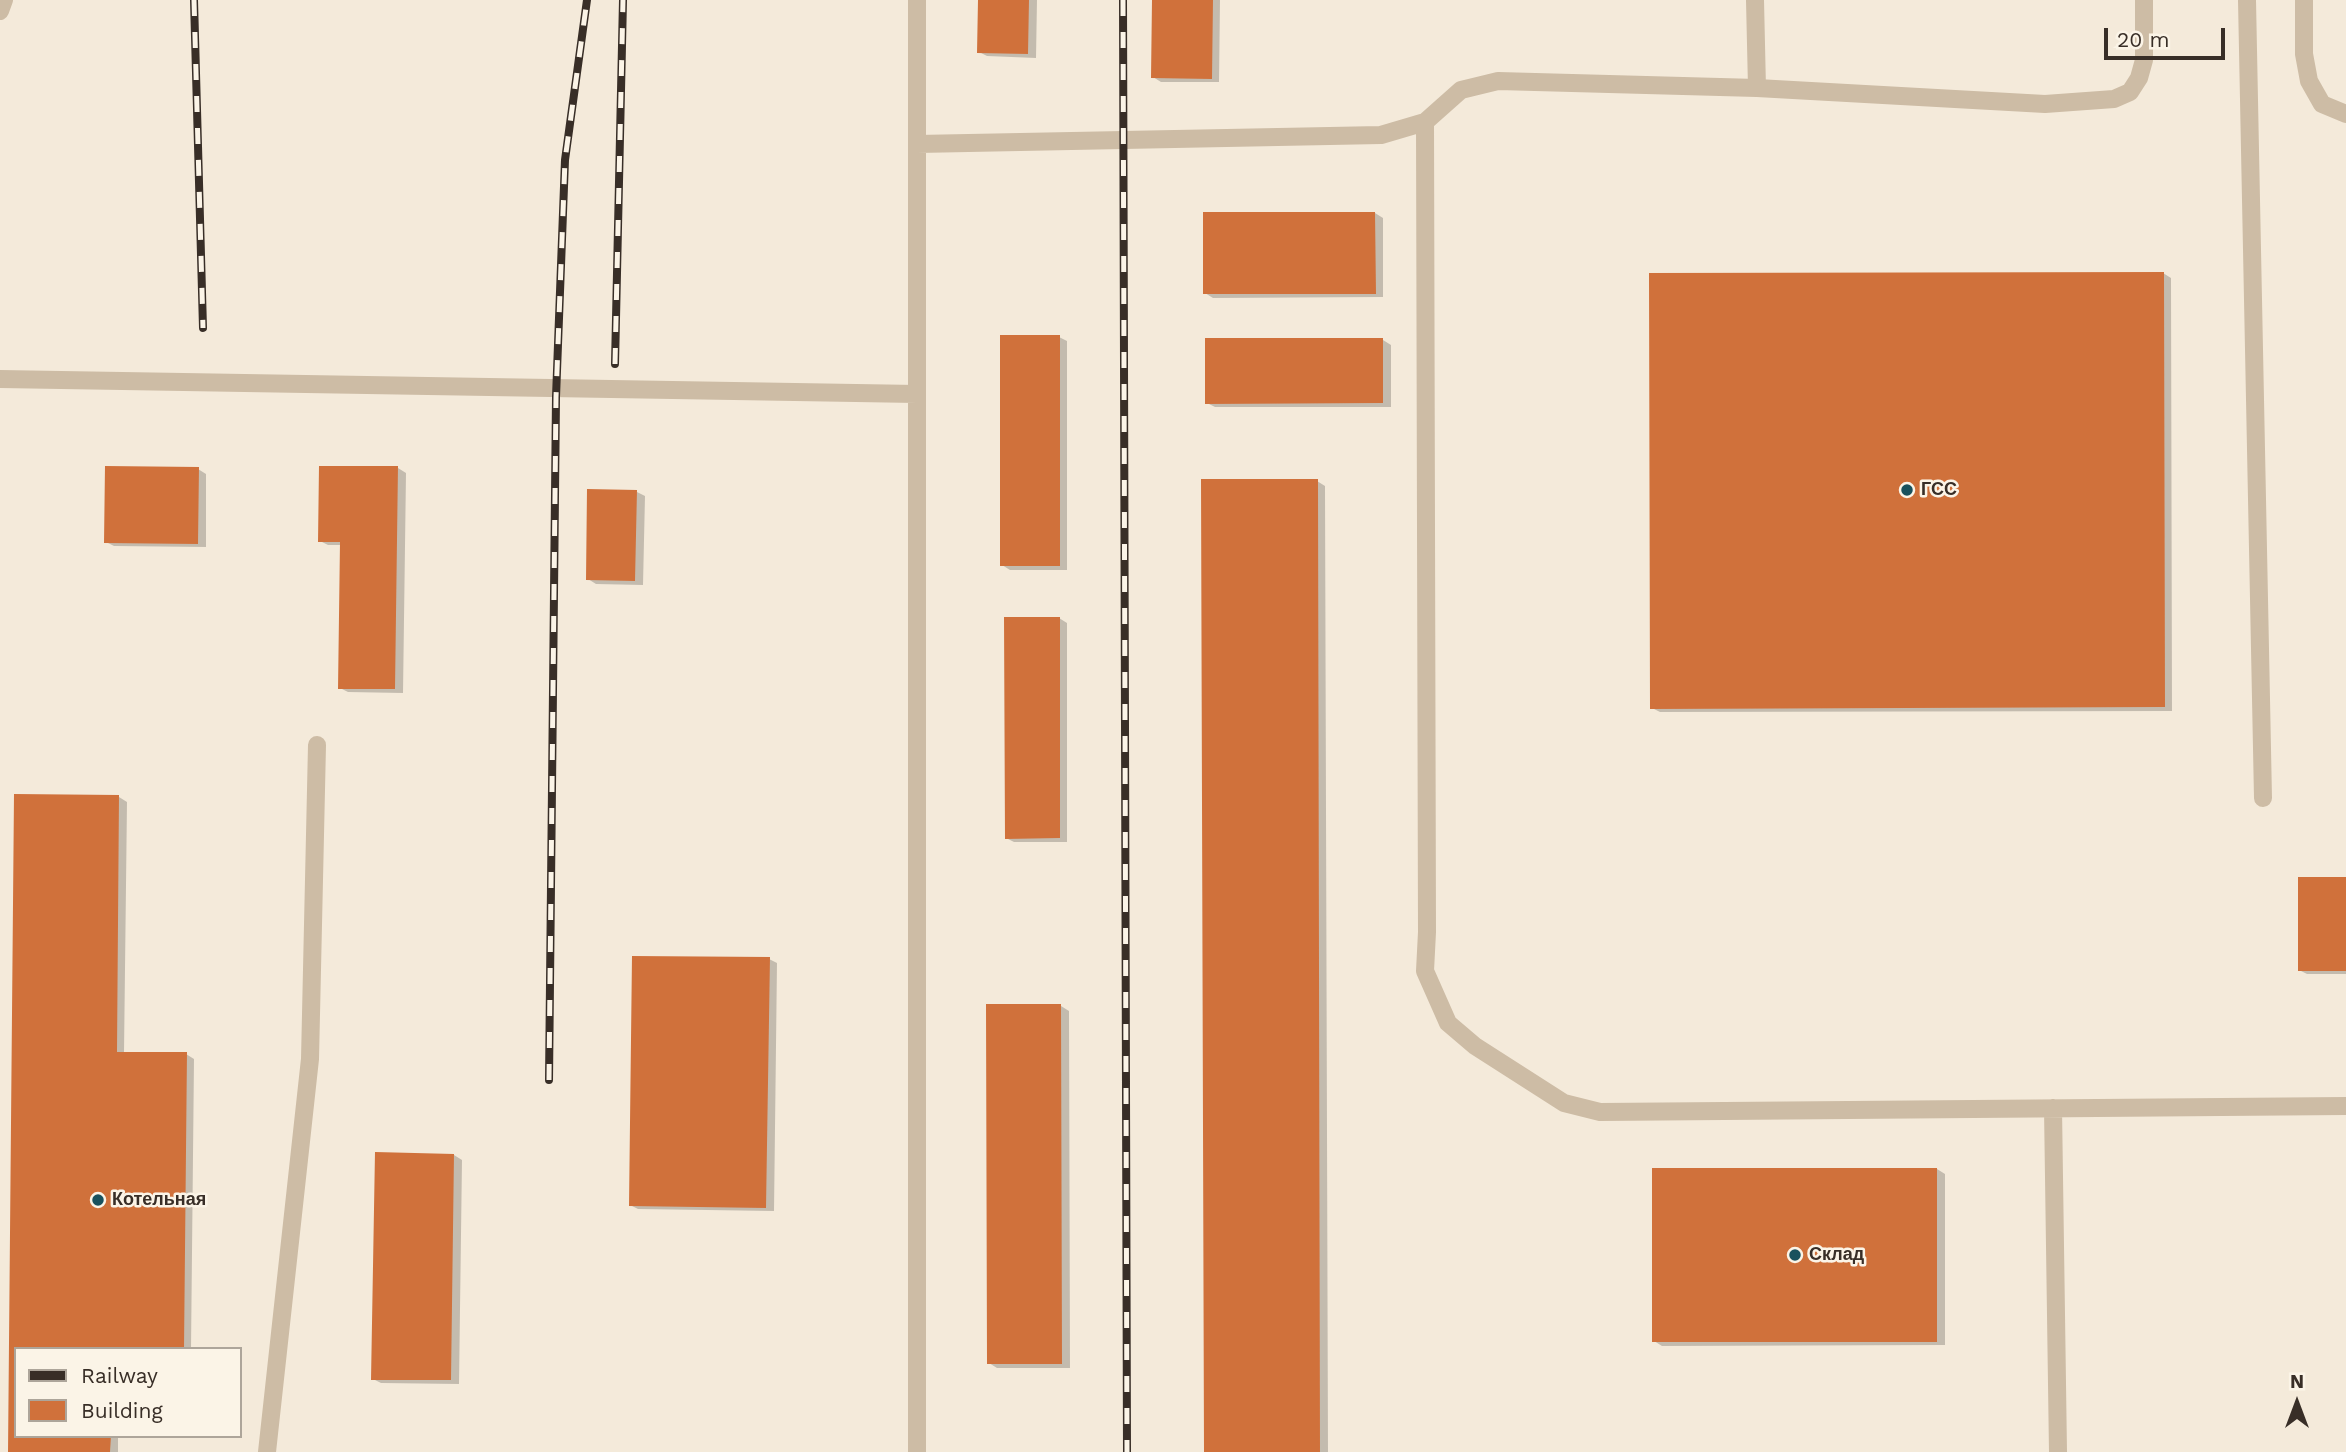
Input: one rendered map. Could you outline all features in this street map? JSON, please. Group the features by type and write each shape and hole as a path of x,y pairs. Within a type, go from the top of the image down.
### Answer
{"lane":[{"path":"0,11 4,0"},
{"path":"917,0 917,1452"},
{"path":"1755,0 1757,88"},
{"path":"917,144 1381,135 1425,122 1461,90 1498,81 1757,88 2045,104 2114,99 2130,92 2139,78 2144,60 2144,0"},
{"path":"2247,0 2263,798"},
{"path":"2304,0 2304,54 2309,81 2322,104 2346,114"},
{"path":"1425,122 1425,971 1448,1023 1475,1046 1564,1103 1600,1112 2346,1106"},
{"path":"0,379 917,394"},
{"path":"267,1452 310,1059 317,745"},
{"path":"2053,1108 2058,1452"}],"building":[{"path":"978,0 1029,0 1028,54 977,53"},
{"path":"1152,0 1213,0 1212,79 1151,78"},
{"path":"1203,212 1375,212 1376,294 1203,294"},
{"name":"ГСС","path":"2164,272 2165,707 1650,709 1649,273"},
{"path":"1000,335 1060,335 1060,566 1000,566"},
{"path":"1205,338 1383,338 1383,403 1205,404"},
{"path":"105,466 199,467 198,544 104,543"},
{"path":"319,466 398,466 395,689 338,689 340,542 318,542"},
{"path":"1201,479 1318,479 1320,1452 1204,1452"},
{"path":"587,489 637,490 635,581 586,580"},
{"path":"1004,617 1060,617 1060,838 1005,839"},
{"name":"Котельная","path":"14,794 119,795 117,1052 187,1052 184,1347 14,1347 14,1438 111,1438 110,1452 8,1452"},
{"path":"2298,877 2346,877 2346,971 2298,971"},
{"path":"632,956 770,957 766,1208 629,1206"},
{"path":"986,1004 1061,1004 1062,1364 987,1364"},
{"path":"375,1152 454,1154 451,1380 371,1380"},
{"name":"Склад","path":"1652,1168 1937,1168 1937,1342 1652,1342"}],"railway":[{"path":"194,0 203,328"},
{"path":"549,1080 556,397 565,160 587,0"},
{"path":"615,364 623,0"},
{"path":"1123,0 1127,1452"}],"place":[{"name":"ГСС","path":"1907,490"},
{"name":"Котельная","path":"98,1200"},
{"name":"Склад","path":"1795,1255"}]}
